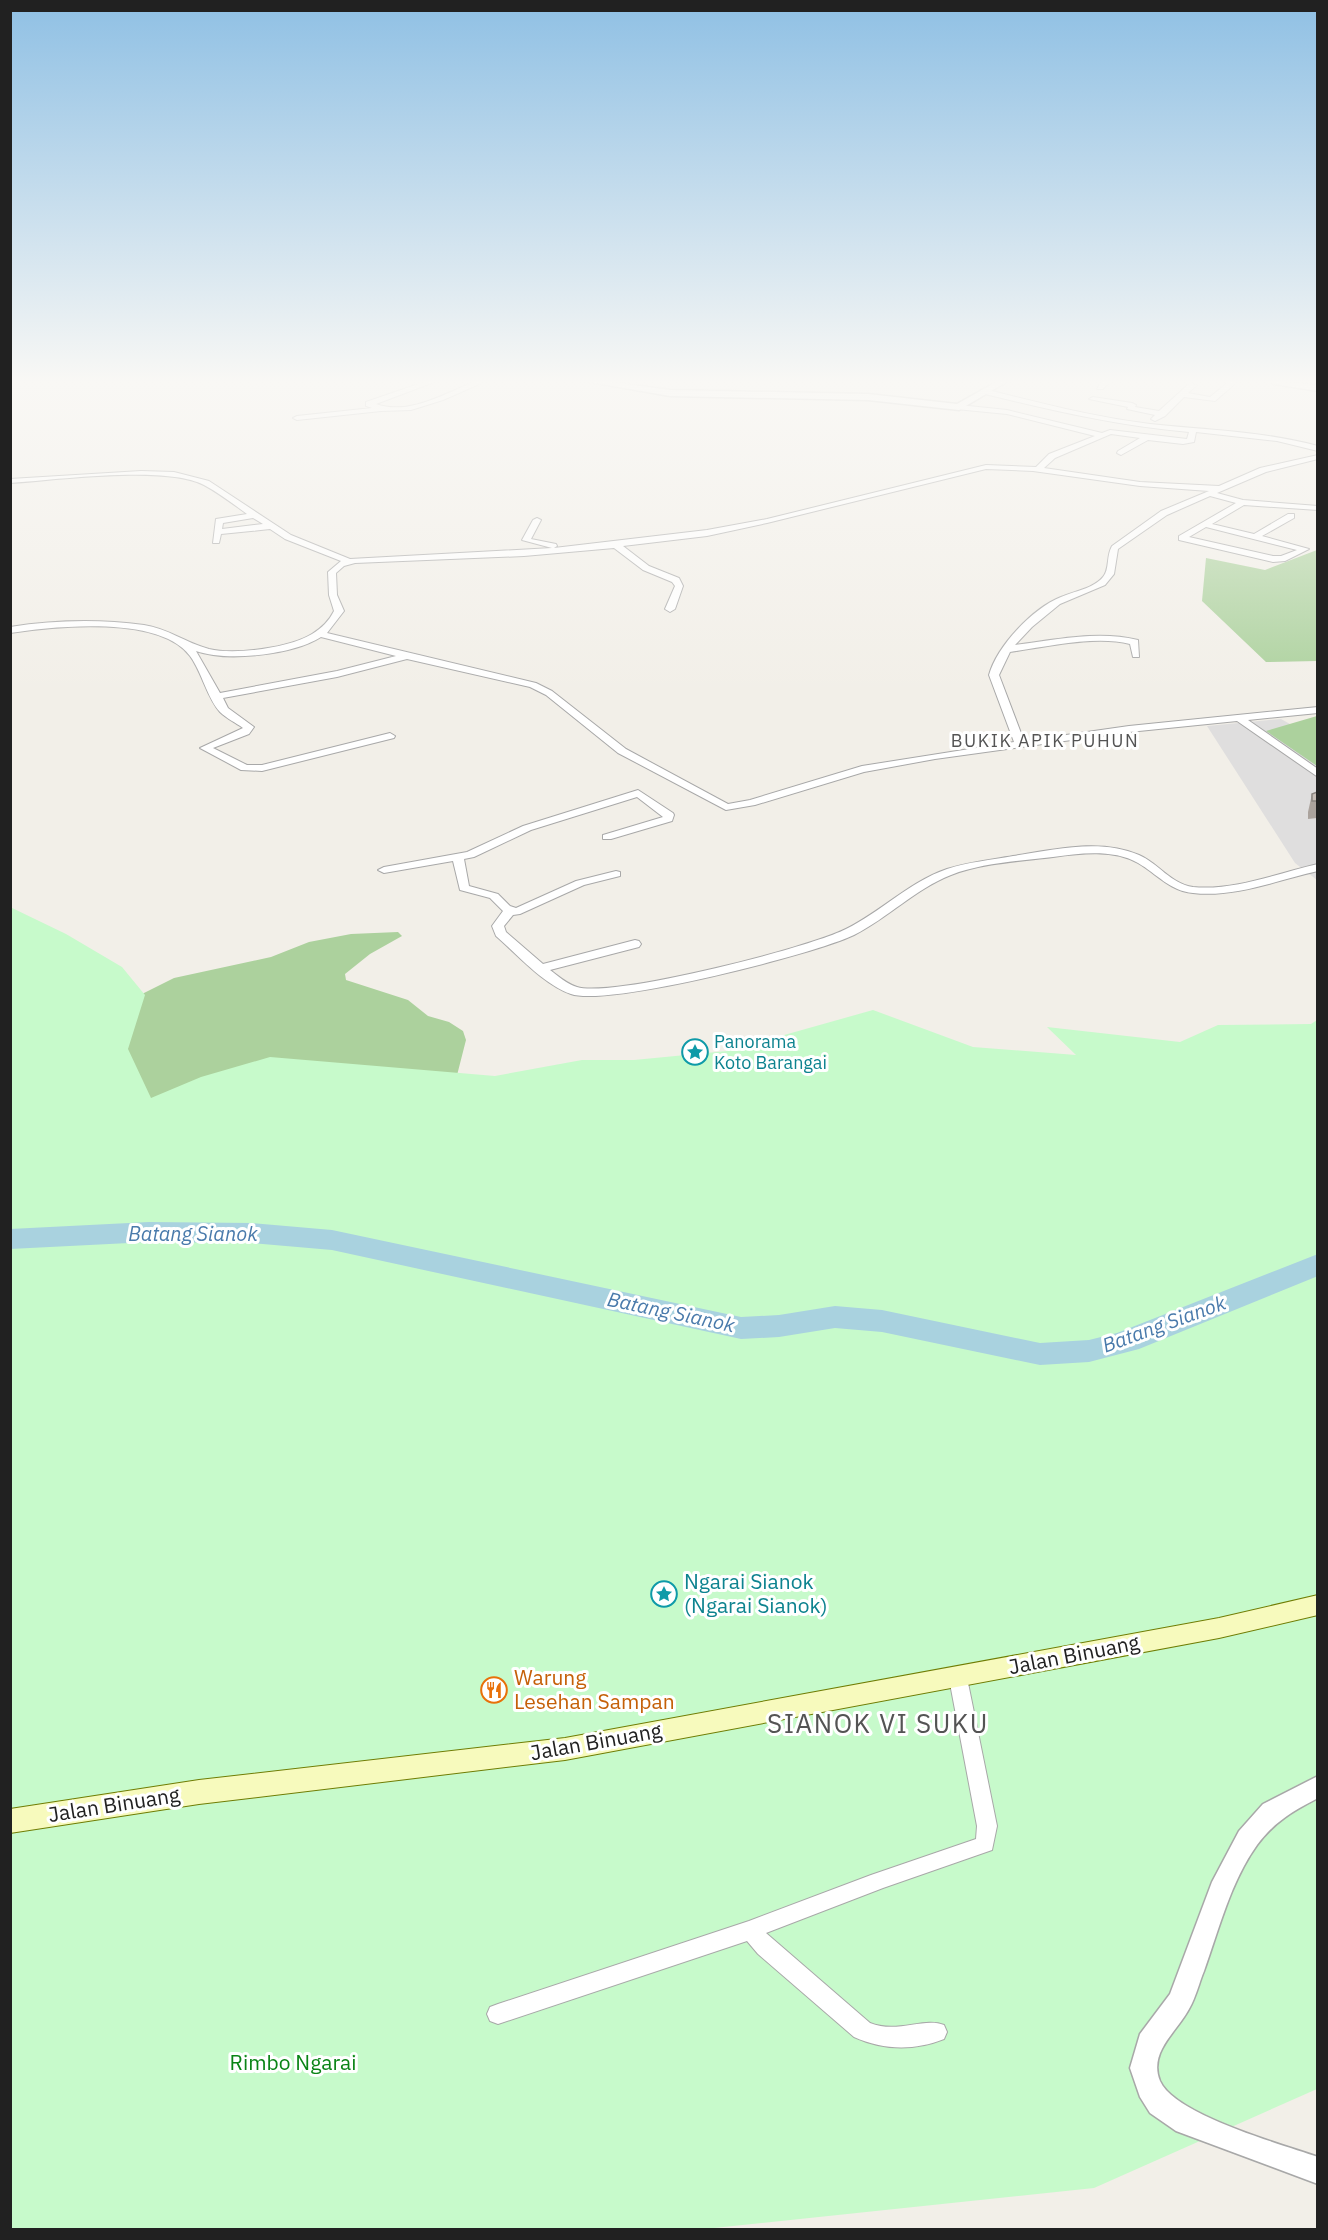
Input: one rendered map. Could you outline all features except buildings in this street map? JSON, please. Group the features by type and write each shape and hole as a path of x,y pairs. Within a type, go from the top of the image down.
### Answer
{"main road":[{"name":"Jalan Binuang","path":"10,1821 199,1792 565,1749 958,1678 1219,1628 1317,1605"}],"street":[{"path":"210,486 270,526 313,549 348,561 571,549 707,533 917,486"},
{"path":"1171,486 1221,489"},
{"path":"1019,742 994,675 995,664 1034,621 1057,602 1089,591 1107,578 1113,561 1111,552 1131,535 1164,513 1229,486"},
{"path":"1212,494 1243,502 1317,508"},
{"path":"1203,524 1305,549 1282,559 1273,559 1182,538 1203,524 1243,502"},
{"path":"253,515 219,521 217,537 270,526"},
{"path":"1258,536 1291,516"},
{"path":"537,520 526,540 571,549"},
{"path":"616,544 646,568 679,583 670,609"},
{"path":"321,634 339,610 333,595 332,572 348,561"},
{"path":"10,630 107,624 151,629 182,639 201,650 228,654 269,650 321,634 533,685 549,693 622,751 726,807 751,802 862,769 1019,742 1317,711"},
{"path":"182,639 218,696 224,710 247,724 249,729 205,748 245,768 262,768 390,736"},
{"path":"1008,649 1076,641 1125,639 1135,642 1136,655"},
{"path":"218,696 337,674 406,656"},
{"path":"1240,719 1317,774"},
{"path":"384,870 458,858 482,851 527,828 638,793 669,815 668,819 607,837"},
{"path":"510,910 498,926 500,933 565,986 584,993 663,982 840,936 930,880 973,864 1082,851 1119,853 1143,862 1169,883 1195,890 1228,886 1317,867"},
{"path":"458,858 464,888 494,896 510,910 522,910 580,883 616,874"},
{"path":"543,968 635,944"},
{"path":"498,2014 751,1930 878,1881 985,1844 987,1826 958,1678"},
{"path":"1317,1786 1271,1811 1248,1838 1224,1882 1180,2001 1149,2043 1143,2068 1149,2088 1160,2104 1186,2122 1317,2171"},
{"path":"751,1930 765,1947 862,2030 876,2038 893,2039 936,2032"}],"shaded area":[{"path":"1281,719 1317,739 1317,880 1295,863 1207,726"}],"green space":[{"path":"1317,550 1317,661 1266,662 1202,601 1206,558 1265,570"},
{"path":"1317,716 1317,766 1266,731"},
{"name":"Ngarai Sianok (Ngarai Sianok)","path":"10,907 66,934 122,967 145,995 128,1049 151,1098 201,1077 270,1057 495,1076 582,1060 634,1060 727,1051 873,1010 973,1047 1076,1055 1047,1027 1180,1042 1218,1025 1311,1024 1317,1020 1317,2089 1094,2188 695,2230 11,2229"},
{"path":"398,932 402,936 370,954 345,974 346,980 408,1000 428,1016 449,1022 463,1031 466,1040 454,1087 1317,1166 128,1138 10,946 120,1005 174,978 271,957 309,942 351,934"}],"waterway":[{"name":"Batang Sianok","path":"10,1239 149,1232 252,1233 332,1240 741,1328 779,1326 835,1317 882,1321 1040,1354 1089,1351 1127,1341 1318,1264"}],"place":[{"name":"Panorama Koto Barangai","path":"695,1052"},
{"name":"Ngarai Sianok (Ngarai Sianok)","path":"664,1594"},
{"name":"Warung Lesehan Sampan","path":"494,1690"}],"district":[{"name":"BUKIK APIK PUHUN","path":"1045,741"},
{"name":"SIANOK VI SUKU","path":"878,1724"}],"park label":[{"name":"Rimbo Ngarai","path":"293,2063"}]}
